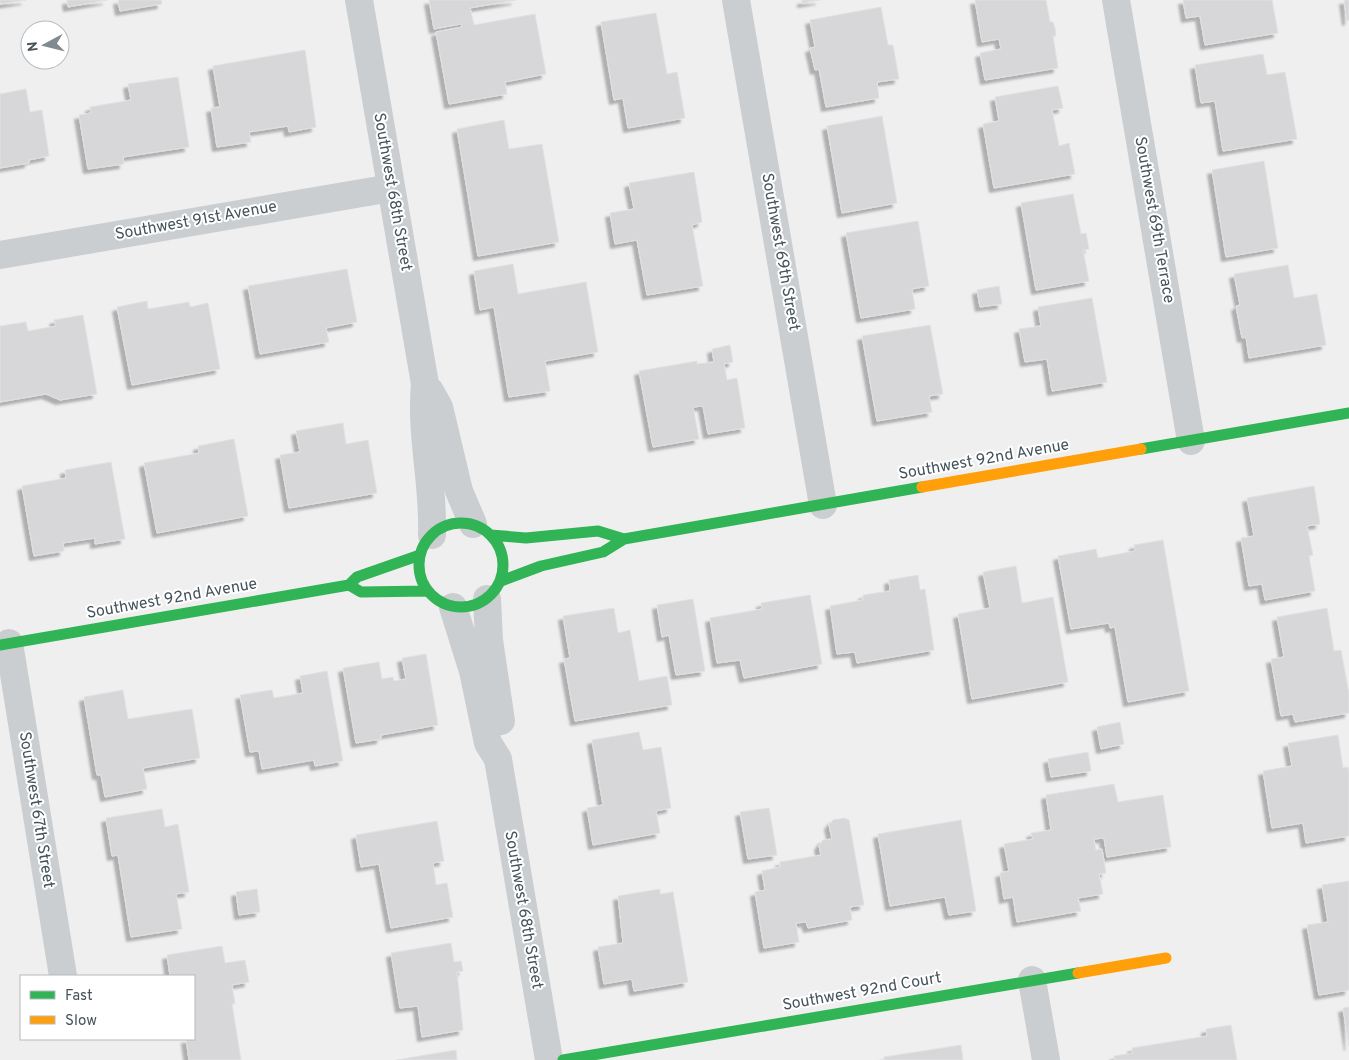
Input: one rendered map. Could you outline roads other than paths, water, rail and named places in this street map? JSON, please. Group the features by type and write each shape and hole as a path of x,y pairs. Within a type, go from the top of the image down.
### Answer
{"street":[{"name":"Southwest 68th Street","path":"359,0 425,384 422,412 431,480 426,545"},
{"name":"Southwest 69th Street","path":"736,0 823,505"},
{"name":"Southwest 69th Terrace","path":"1116,0 1191,441"},
{"name":"Southwest 91st Avenue","path":"0,255 392,188"},
{"name":"Southwest 68th Street","path":"425,384 439,407 459,491 482,530"},
{"name":"Southwest 92nd Avenue","path":"494,590 542,566 603,552 624,539 1349,413"},
{"path":"456,523 482,530 498,545 503,557 504,569 494,590 477,605 453,607 444,604 428,591 422,580 419,567 426,545 439,529 456,523"},
{"name":"Southwest 92nd Avenue","path":"482,530 526,538 598,531 624,539"},
{"name":"Southwest 92nd Avenue","path":"349,586 357,577 426,545"},
{"name":"Southwest 92nd Avenue","path":"4,644 349,586 361,592 428,591"},
{"name":"Southwest 68th Street","path":"494,590 489,640 504,742 498,759"},
{"name":"Southwest 68th Street","path":"453,607 473,671 488,743 498,759 549,1060"},
{"name":"Southwest 67th Street","path":"4,644 63,975"},
{"name":"Southwest 92nd Court","path":"563,1060 1166,958"},
{"path":"1032,980 1046,1060"}]}
